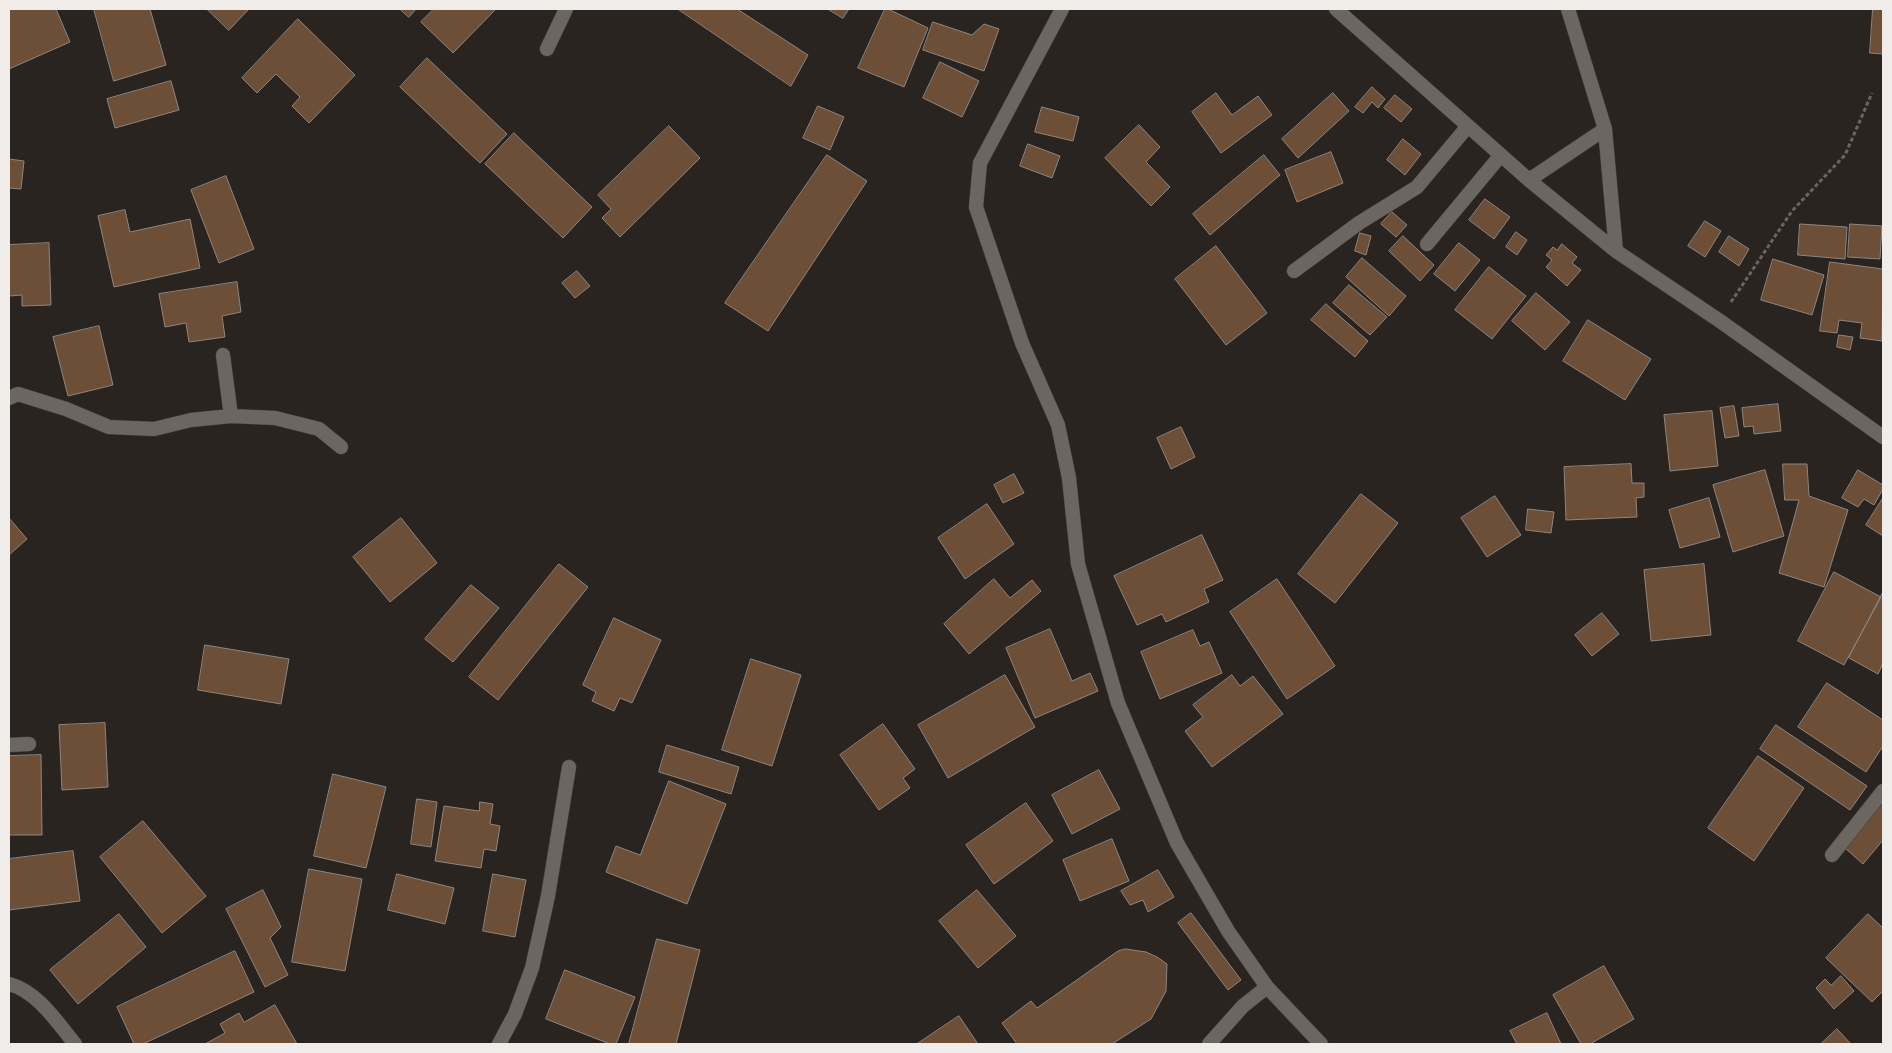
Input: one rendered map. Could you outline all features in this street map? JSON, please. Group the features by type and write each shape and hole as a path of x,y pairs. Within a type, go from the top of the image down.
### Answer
{"street":[{"path":"547,49 566,9"},
{"path":"1062,9 980,163 976,207 1022,343 1058,425 1069,478 1078,564 1118,703 1177,843 1228,931 1267,987 1321,1044"},
{"path":"1336,9 1529,180 1616,251 1720,321 1883,437"},
{"path":"1568,9 1605,129 1616,251"},
{"path":"1294,271 1359,223 1417,187 1468,126"},
{"path":"1529,180 1605,129"},
{"path":"1428,244 1502,155"},
{"path":"223,355 231,416"},
{"path":"9,398 18,394 66,409 109,427 154,429 191,420 231,416 275,418 319,428 341,447"},
{"path":"9,745 29,744"},
{"path":"499,1044 515,1014 532,968 548,896 569,767"},
{"path":"1832,855 1883,791"},
{"path":"9,984 22,988 50,1013 75,1044"},
{"path":"1209,1044 1244,1006 1267,987"}],"path":[{"path":"1720,321 1741,284 1792,211 1845,155 1872,93"}],"building":[{"path":"9,9 56,9 70,42 9,69"},
{"path":"94,9 150,9 166,65 114,81"},
{"path":"207,9 249,9 229,30"},
{"path":"400,9 416,9 409,17"},
{"path":"434,9 496,9 453,53 421,22"},
{"path":"678,9 737,9 808,55 791,86"},
{"path":"828,9 849,9 843,18"},
{"path":"885,9 928,28 904,87 858,68"},
{"path":"1873,9 1883,9 1883,54 1870,53"},
{"path":"298,19 355,75 309,123 292,106 300,97 276,74 257,93 242,78"},
{"path":"933,22 972,35 984,24 999,29 984,71 923,50"},
{"path":"427,58 507,134 480,163 400,87"},
{"path":"940,62 979,81 962,117 923,98"},
{"path":"171,81 179,110 115,128 107,99"},
{"path":"1372,87 1385,99 1378,108 1372,102 1363,113 1355,107"},
{"path":"1216,93 1232,115 1258,96 1272,115 1221,153 1192,112"},
{"path":"1333,93 1349,111 1298,158 1282,139"},
{"path":"1395,95 1412,109 1401,122 1384,108"},
{"path":"818,106 844,117 830,150 803,138"},
{"path":"1042,107 1079,117 1073,141 1035,132"},
{"path":"1139,125 1160,147 1146,162 1170,187 1151,206 1105,158"},
{"path":"669,126 700,158 620,237 602,218 611,209 598,195"},
{"path":"514,133 592,207 563,238 485,164"},
{"path":"1403,139 1421,154 1405,175 1387,160"},
{"path":"1028,144 1060,156 1052,178 1020,166"},
{"path":"1331,152 1343,183 1297,202 1285,170"},
{"path":"827,155 867,181 768,331 725,303"},
{"path":"1264,155 1280,175 1210,235 1193,214"},
{"path":"9,159 24,161 21,189 9,188"},
{"path":"226,176 254,249 219,263 191,190"},
{"path":"1485,199 1510,217 1494,239 1469,220"},
{"path":"125,210 130,232 190,219 200,268 114,287 98,216"},
{"path":"1392,212 1407,225 1396,237 1381,224"},
{"path":"1705,221 1721,231 1705,257 1688,246"},
{"path":"1800,224 1847,227 1845,259 1798,255"},
{"path":"1850,224 1882,226 1880,259 1848,257"},
{"path":"1516,232 1527,240 1517,255 1506,247"},
{"path":"1360,233 1371,236 1366,255 1355,251"},
{"path":"1403,236 1434,265 1420,281 1389,251"},
{"path":"1729,236 1749,249 1739,266 1719,252"},
{"path":"49,243 51,305 22,306 22,295 9,296 9,245"},
{"path":"1459,243 1480,260 1455,291 1434,274"},
{"path":"1562,244 1577,257 1572,263 1581,270 1567,286 1546,267 1552,260 1546,255 1553,247 1557,250"},
{"path":"1216,246 1267,313 1226,345 1175,279"},
{"path":"1362,258 1406,296 1389,316 1346,277"},
{"path":"1773,259 1824,275 1812,315 1761,300"},
{"path":"1830,262 1883,269 1882,341 1860,338 1862,323 1839,320 1837,333 1820,331"},
{"path":"1489,267 1526,296 1492,339 1455,310"},
{"path":"577,271 590,286 575,298 562,283"},
{"path":"237,282 241,312 222,316 225,337 189,342 186,323 165,327 159,294"},
{"path":"1349,285 1387,317 1370,335 1333,303"},
{"path":"1536,293 1570,322 1545,350 1512,321"},
{"path":"1326,304 1368,341 1355,357 1311,320"},
{"path":"1588,320 1651,359 1625,400 1563,361"},
{"path":"99,326 113,385 68,396 53,337"},
{"path":"1839,335 1853,337 1850,350 1837,347"},
{"path":"1778,404 1781,431 1754,434 1753,426 1744,427 1742,408"},
{"path":"1734,406 1739,436 1725,438 1720,408"},
{"path":"1712,411 1718,466 1670,471 1664,415"},
{"path":"1181,427 1195,457 1171,469 1157,438"},
{"path":"1631,464 1632,483 1644,483 1644,497 1636,498 1637,517 1566,520 1564,467"},
{"path":"1783,464 1807,464 1809,496 1848,510 1824,587 1779,573 1799,500 1785,500"},
{"path":"1765,470 1784,536 1733,552 1713,485"},
{"path":"1858,470 1883,485 1883,489 1874,505 1864,499 1858,507 1842,498"},
{"path":"1014,474 1024,493 1003,503 994,485"},
{"path":"1361,494 1398,523 1335,603 1298,574"},
{"path":"1495,496 1521,535 1487,557 1461,518"},
{"path":"1709,498 1720,537 1680,548 1669,510"},
{"path":"1883,498 1883,536 1866,525"},
{"path":"987,504 1014,544 965,579 938,538"},
{"path":"1528,509 1554,512 1551,533 1526,530"},
{"path":"9,518 27,539 9,555"},
{"path":"401,518 437,563 390,602 353,557"},
{"path":"1202,535 1223,580 1204,589 1209,602 1166,622 1162,614 1137,625 1114,576"},
{"path":"559,564 588,587 498,700 469,677"},
{"path":"1704,564 1711,635 1651,641 1644,570"},
{"path":"1834,572 1881,597 1844,665 1798,641"},
{"path":"994,579 1010,598 1032,580 1041,591 969,654 944,624"},
{"path":"1277,579 1335,666 1287,699 1230,612"},
{"path":"471,585 499,608 453,662 425,639"},
{"path":"1883,592 1883,663 1878,674 1849,658"},
{"path":"1602,613 1619,634 1592,656 1575,635"},
{"path":"614,618 661,640 632,703 620,698 614,711 592,701 596,692 583,685"},
{"path":"1050,629 1072,681 1090,673 1098,691 1035,718 1006,648"},
{"path":"1193,630 1200,646 1209,642 1222,673 1160,699 1141,652"},
{"path":"205,645 289,659 281,704 198,690"},
{"path":"751,659 801,675 772,766 722,750"},
{"path":"1005,675 1035,727 948,778 918,725"},
{"path":"1232,675 1240,686 1253,676 1283,714 1212,767 1185,731 1203,717 1193,705"},
{"path":"1827,683 1883,720 1883,746 1866,772 1798,727"},
{"path":"105,723 108,787 62,790 59,725"},
{"path":"883,724 915,769 903,778 910,788 879,810 840,755"},
{"path":"1776,725 1867,786 1850,810 1760,749"},
{"path":"667,745 739,767 731,794 659,772"},
{"path":"41,755 42,835 9,835 9,756"},
{"path":"1758,756 1804,788 1754,861 1708,828"},
{"path":"1099,770 1120,809 1072,834 1052,795"},
{"path":"333,774 386,787 366,868 314,856"},
{"path":"669,781 726,804 687,904 606,872 616,846 640,855"},
{"path":"417,799 437,802 431,847 411,844"},
{"path":"480,802 493,804 490,824 500,826 496,851 484,849 481,868 435,861 444,806 479,811"},
{"path":"1883,802 1883,840 1863,864 1845,848"},
{"path":"1026,803 1053,841 994,884 966,845"},
{"path":"143,821 206,896 162,933 100,857"},
{"path":"1112,839 1129,881 1080,901 1063,860"},
{"path":"73,851 80,901 9,910 9,859"},
{"path":"309,869 362,879 345,971 292,962"},
{"path":"1158,870 1174,897 1148,912 1143,900 1130,905 1121,891"},
{"path":"397,874 454,888 445,924 388,910"},
{"path":"493,874 526,880 515,937 483,931"},
{"path":"263,890 281,927 270,938 288,975 265,987 226,909"},
{"path":"977,890 1016,936 978,968 939,921"},
{"path":"1191,913 1241,980 1228,990 1178,923"},
{"path":"119,914 146,947 78,1004 50,970"},
{"path":"1868,914 1883,928 1883,991 1872,1002 1826,958"},
{"path":"657,939 700,950 676,1044 629,1044"},
{"path":"1126,949 1146,952 1167,964 1166,991 1151,1019 1112,1044 1017,1044 1002,1023 1031,1001 1037,1008 1118,951"},
{"path":"235,951 254,992 143,1044 134,1044 117,1007"},
{"path":"1604,966 1634,1019 1590,1044 1581,1044 1553,995"},
{"path":"565,970 635,997 616,1044 610,1044 546,1019"},
{"path":"1841,976 1854,991 1834,1009 1816,988 1825,979 1831,985"},
{"path":"275,1005 297,1044 205,1044 225,1033 220,1024 239,1013 244,1022"},
{"path":"1547,1013 1561,1044 1517,1044 1510,1031"},
{"path":"959,1016 978,1044 917,1044"},
{"path":"1837,1029 1851,1044 1821,1044"}]}
